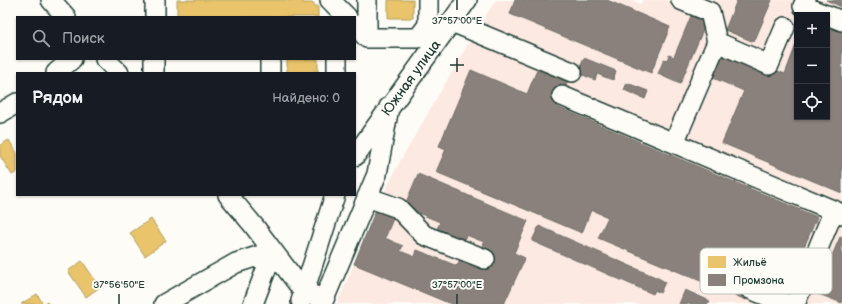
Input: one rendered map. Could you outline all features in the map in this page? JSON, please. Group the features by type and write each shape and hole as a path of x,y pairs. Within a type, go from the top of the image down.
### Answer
{"street":[{"path":"51,0 65,16"},
{"path":"155,0 155,16"},
{"path":"366,0 361,32 418,38 428,24 428,0"},
{"name":"Южная улица","path":"356,155 467,0"},
{"path":"674,143 717,42 710,12 681,0"},
{"path":"806,0 804,6 819,12"},
{"path":"830,16 842,21"},
{"path":"452,22 572,72"},
{"path":"717,42 769,65 785,27"},
{"path":"57,72 71,60"},
{"path":"106,60 118,72"},
{"path":"154,60 154,72"},
{"path":"270,60 270,72"},
{"path":"337,72 338,60"},
{"path":"562,96 838,212 821,248"},
{"path":"0,113 16,103"},
{"path":"302,298 323,301 377,174 389,107"},
{"path":"229,196 273,251 302,298"},
{"path":"302,298 335,196"},
{"path":"367,197 398,208 424,235 485,259"},
{"path":"164,304 236,263 273,251"},
{"path":"253,304 273,251"},
{"path":"762,294 787,304"},
{"path":"795,304 800,294"}],"shaded area":[{"path":"496,0 631,0 641,4 643,0 842,0 842,304 337,304 380,201 398,165 475,32"}],"building: Жильё":[{"path":"177,0 303,0 303,3 314,3 314,6 318,6 318,16 177,16"},
{"path":"388,0 413,0 413,18 388,18"},
{"path":"287,60 318,60 318,71 287,72"},
{"path":"9,140 16,151 16,173 12,175 0,156 0,145"},
{"path":"151,219 166,241 145,256 130,233"},
{"path":"82,261 100,287 86,297 68,271"},
{"path":"37,294 43,304 21,304"}],"building: Промзона":[{"path":"515,0 607,0 670,27 651,73 510,14"},
{"path":"737,0 772,0 754,42 725,30"},
{"path":"826,0 842,0 842,7"},
{"path":"691,16 706,23 680,84 658,74 664,59 667,60 669,55 674,57"},
{"path":"830,23 842,28 842,193 722,143 744,91 711,77 722,49 785,74 794,50 794,120 830,120"},
{"path":"584,58 616,71 613,80 597,74 595,80 578,73"},
{"path":"471,70 527,94 537,70 557,78 560,72 570,76 557,107 817,217 804,248 700,248 700,281 598,238 608,217 591,210 582,233 436,172 446,149 439,146"},
{"path":"627,83 648,91 645,99 624,90"},
{"path":"418,174 528,221 514,253 525,258 504,304 451,304 354,264 377,207 395,214 385,238 403,246 400,251 415,257 417,250 457,266 460,259 480,251 484,242 466,235 464,240 437,229 440,222 404,207"},
{"path":"539,226 660,279 665,282 660,293 655,290 653,294 532,241"},
{"path":"840,237 842,238 842,303 819,294 832,294 832,256"},
{"path":"685,290 710,301 708,304 679,304"},
{"path":"732,294 748,294 746,300"}]}
